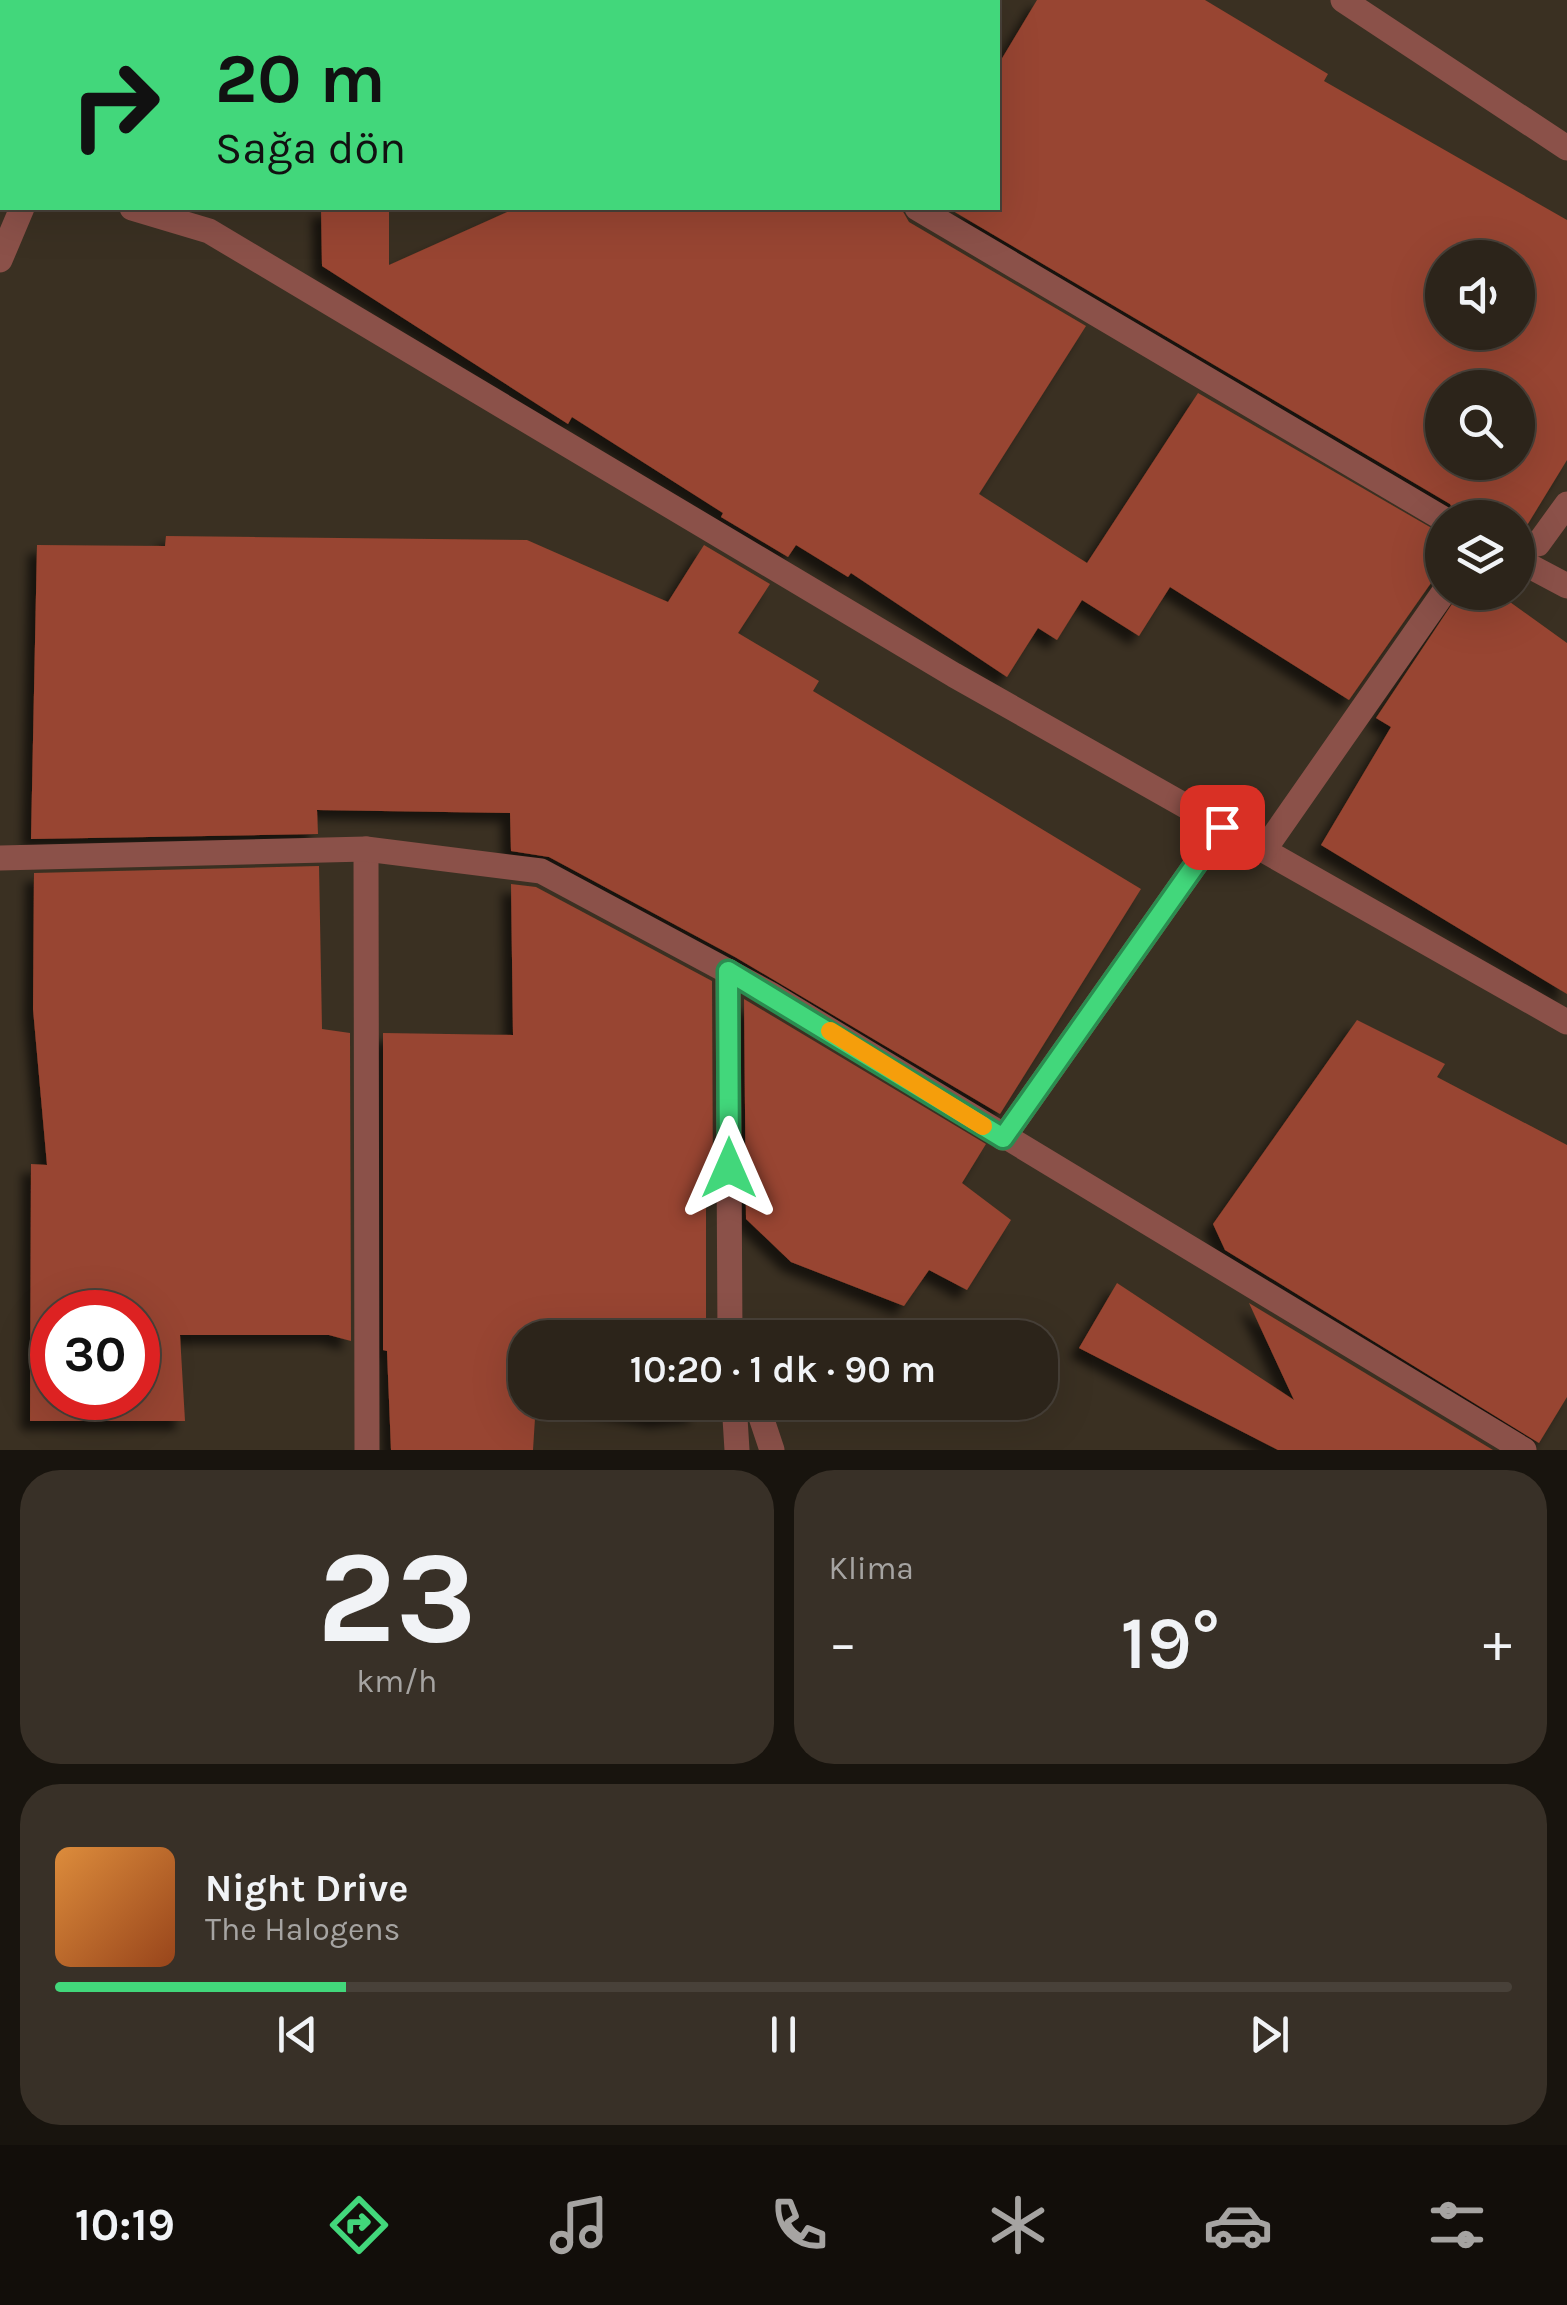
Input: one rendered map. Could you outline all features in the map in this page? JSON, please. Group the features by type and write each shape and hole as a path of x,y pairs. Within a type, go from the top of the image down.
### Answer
{"street":[{"path":"1343,0 1567,148"},
{"path":"0,260 21,210"},
{"path":"146,210 209,219 954,676 1567,1022"},
{"path":"920,210 1425,508"},
{"path":"1535,544 1567,504"},
{"path":"1535,569 1567,586"},
{"path":"1264,850 1431,610"},
{"path":"1003,1138 1222,827"},
{"path":"0,858 366,849 541,870 728,971 1524,1450"},
{"path":"366,849 367,1450"},
{"path":"728,971 731,1320"},
{"path":"735,1420 736,1450"},
{"path":"762,1420 772,1450"}],"building":[{"path":"1037,0 1205,0 1328,74 1324,81 1567,220 1567,460 1535,512 1535,500 1443,500 951,210 1000,210 1000,62"},
{"path":"321,210 389,210 389,265 512,210 902,210 909,222 1086,326 979,494 1087,563 1198,393 1425,524 1425,592 1349,700 1170,587 1139,636 1082,600 1057,640 1038,628 1007,677 851,573 848,577 796,545 788,557 572,417 568,424 322,266"},
{"path":"166,536 527,540 668,602 704,545 770,584 738,633 819,681 813,691 1141,889 1000,1114 735,957 549,857 511,851 510,813 317,810 318,834 31,839 37,545 165,546"},
{"path":"1448,610 1521,610 1567,643 1567,994 1321,845 1391,727 1376,718"},
{"path":"319,866 322,1029 350,1033 351,1341 329,1335 180,1335 185,1421 30,1421 160,1420 160,1290 31,1290 31,1164 47,1165 33,1009 34,873"},
{"path":"511,884 536,887 712,981 713,1188 706,1182 706,1320 508,1320 508,1420 535,1420 533,1450 391,1450 387,1351 383,1350 383,1033 513,1035"},
{"path":"744,999 986,1144 962,1183 1011,1220 967,1290 929,1270 904,1306 791,1262 746,1219"},
{"path":"1357,1020 1445,1064 1437,1077 1567,1145 1567,1397 1539,1443 1225,1250 1213,1224"},
{"path":"1117,1283 1294,1400 1249,1303 1493,1450 1278,1450 1079,1348"}],"slow traffic":[{"path":"830,1031 983,1126"}],"route":[{"path":"729,1168 728,971 1003,1138 1222,827"}]}
